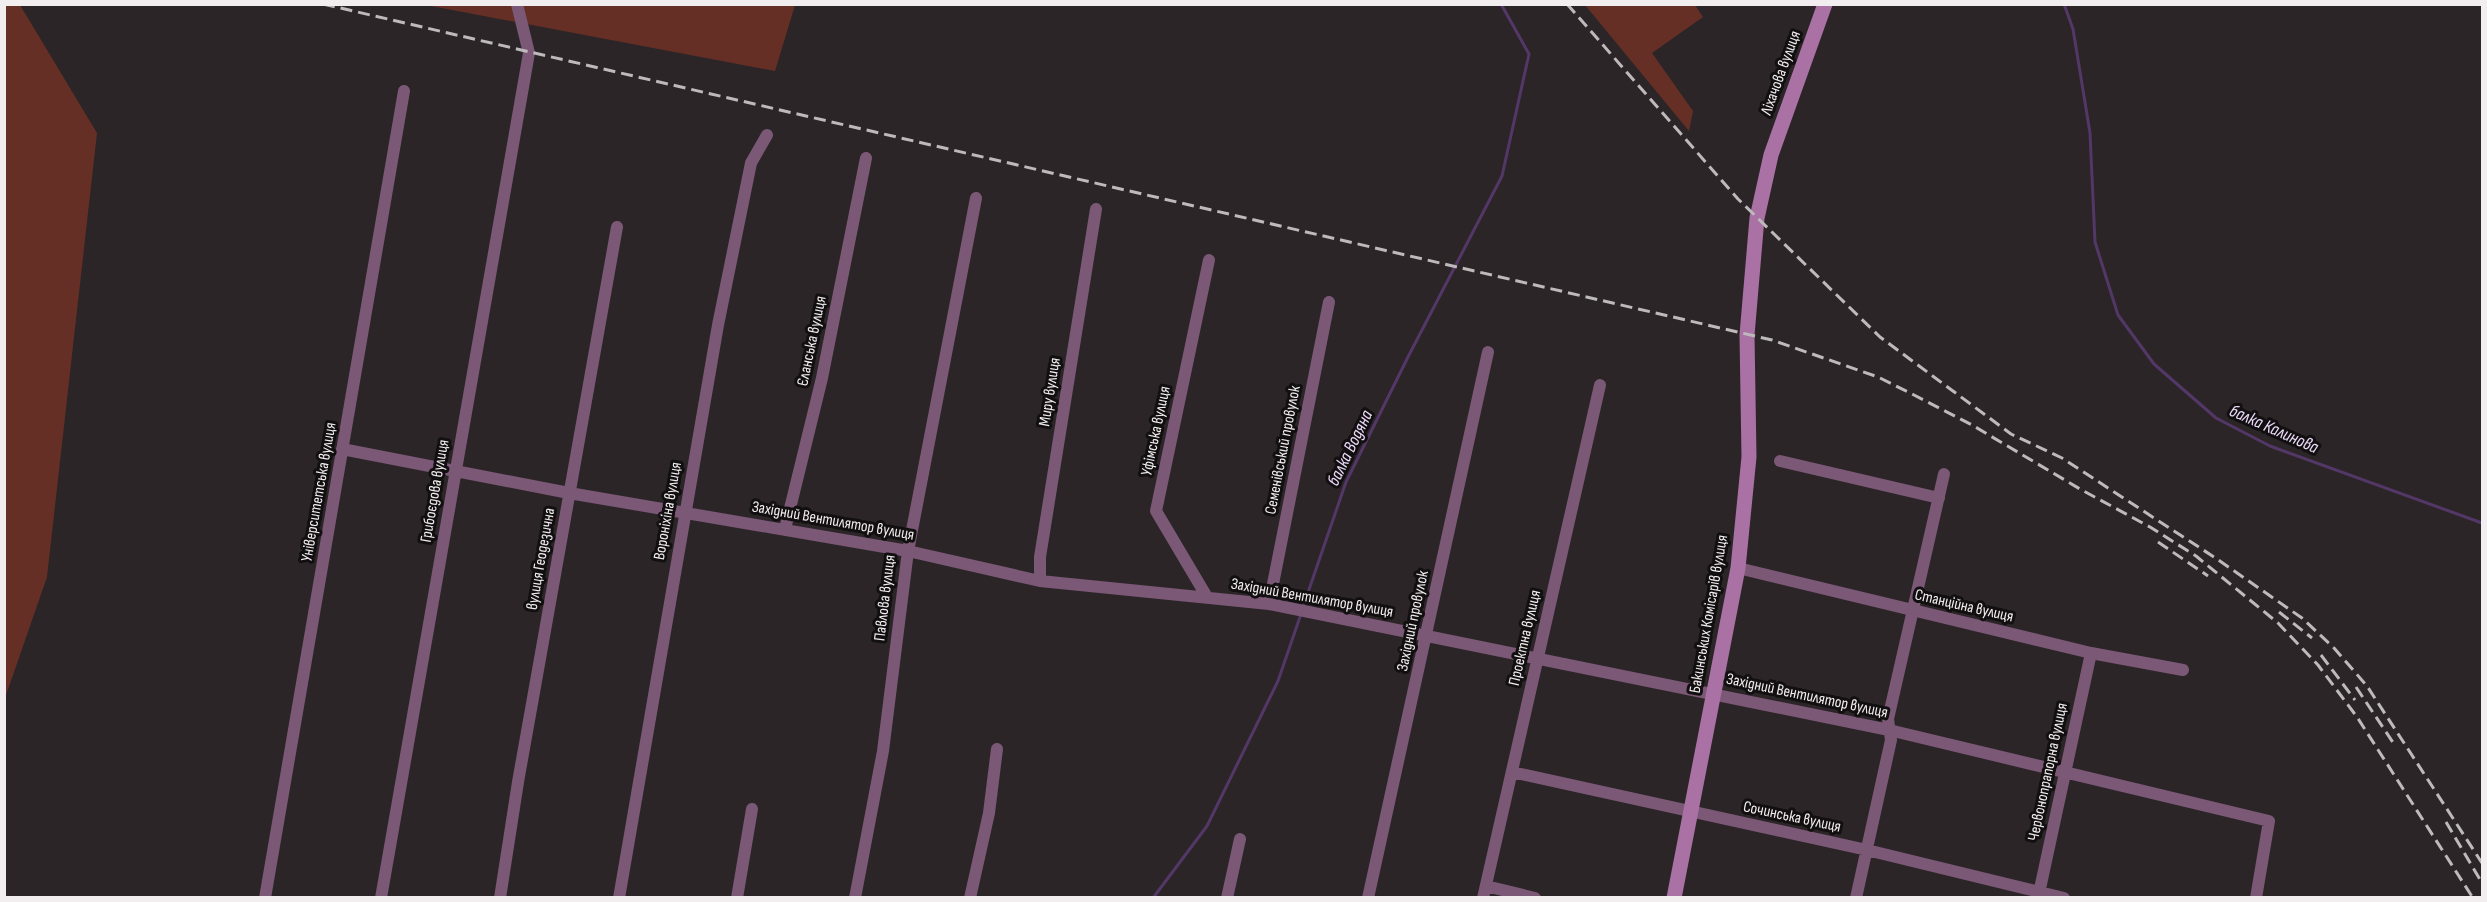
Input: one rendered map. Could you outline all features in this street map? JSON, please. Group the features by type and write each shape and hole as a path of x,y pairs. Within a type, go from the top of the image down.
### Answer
{"street":[{"name":"Грибоєдова вулиця","path":"381,897 529,53 517,4"},
{"name":"Ліхачова вулиця","path":"1771,154 1825,4"},
{"name":"Університетська вулиця","path":"266,897 404,92"},
{"name":"Вороніхіна вулиця","path":"619,897 718,324 751,163 767,135"},
{"name":"Бакинських Комісарів вулиця","path":"1674,897 1738,568 1749,457 1747,335 1757,218 1771,154"},
{"name":"Єланська вулиця","path":"785,529 822,378 866,158"},
{"name":"Павлова вулиця","path":"855,897 883,751 908,551 976,198"},
{"name":"Миру вулиця","path":"1040,581 1040,557 1096,209"},
{"name":"вулиця Геодезична","path":"500,897 617,227"},
{"name":"Уфімська вулиця","path":"1207,597 1156,511 1209,260"},
{"name":"Семенівський провулок","path":"1269,604 1329,302"},
{"name":"Західний провулок","path":"1368,897 1488,351"},
{"name":"Проектна вулиця","path":"1484,892 1600,385"},
{"name":"Західний Вентилятор вулиця","path":"342,449 569,493 908,551 1040,581 1269,604 1714,693 1889,730 2065,771 2269,820 2256,897"},
{"path":"1780,460 1939,498"},
{"path":"1856,897 1891,740 1888,719 1944,474"},
{"name":"Станційна вулиця","path":"1738,568 2091,653 2183,670"},
{"name":"Червонопрапорна вулиця","path":"2038,895 2091,653"},
{"path":"970,897 989,813 997,749"},
{"name":"Сочинська вулиця","path":"1512,772 1867,850 2038,895 2064,897"},
{"path":"737,897 752,809"},
{"path":"1227,897 1240,839"},
{"path":"1484,892 1535,897"}],"shaded area":[{"path":"4,5 20,5 97,133 47,577 5,698"},
{"path":"426,5 795,5 775,71"},
{"path":"1585,5 1695,5 1703,17 1652,53 1693,111 1689,131"}],"waterway":[{"name":"балка Водяна","path":"1303,607 1346,482 1502,176 1529,54 1501,4"},
{"name":"балка Калинова","path":"2064,4 2073,29 2090,133 2095,242 2118,315 2154,364 2216,418 2270,446 2482,523"},
{"name":"балка Водяна","path":"1153,898 1207,826 1278,681 1301,614"}],"railway":[{"path":"323,4 1772,340 1878,377 1972,425 2080,489 2150,527 2196,556 2278,623 2318,665 2357,717 2473,898"},
{"path":"1567,4 1738,199 1880,337 2011,434 2062,458 2214,557 2302,618 2334,648 2367,686 2482,863"},
{"path":"2158,542 2208,576"},
{"path":"2279,612 2312,638"},
{"path":"2321,655 2355,700"},
{"path":"2356,687 2394,744"},
{"path":"2446,822 2482,883"}]}
